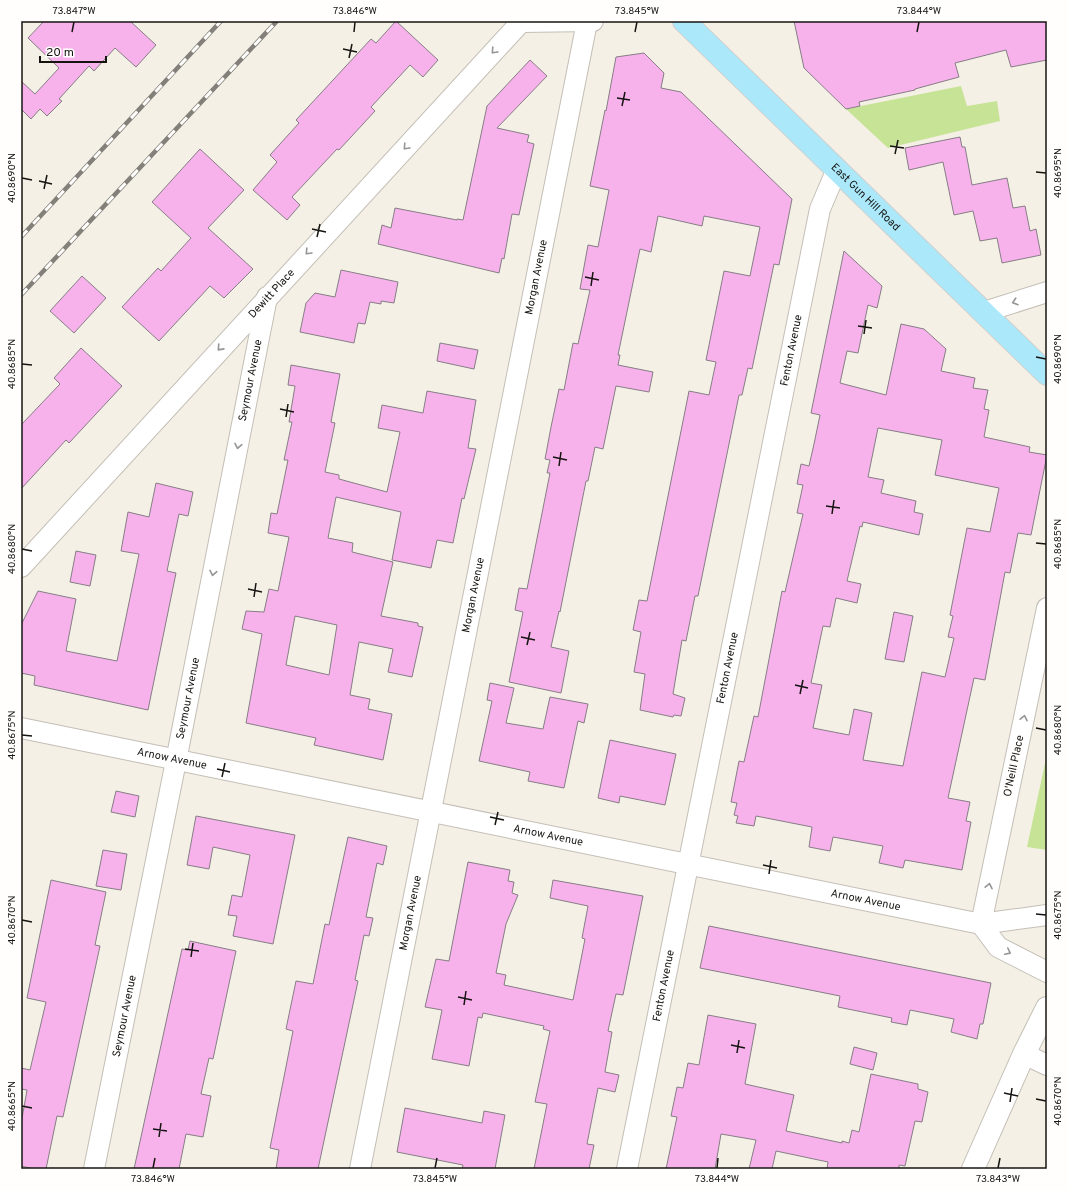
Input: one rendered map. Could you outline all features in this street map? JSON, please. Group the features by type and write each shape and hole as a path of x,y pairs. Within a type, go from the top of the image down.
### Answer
{"main road":[{"name":"East Gun Hill Road","path":"684,21 1047,374"},
{"path":"973,1169 1024,1054 1047,1008"}],"street":[{"name":"Morgan Avenue","path":"360,1169 590,22 522,22"},
{"name":"Dewitt Place","path":"21,567 267,297 522,22"},
{"name":"Fenton Avenue","path":"627,1169 820,210 837,169"},
{"path":"984,312 1047,292"},
{"name":"Seymour Avenue","path":"94,1169 267,297"},
{"name":"O'Neill Place","path":"981,924 1047,608"},
{"name":"Arnow Avenue","path":"21,728 176,761 981,924 1047,915"},
{"path":"981,924 998,947 1047,972"},
{"path":"1024,1054 1047,1065"}],"green space":[{"path":"961,86 967,106 997,101 1000,121 888,148 846,109"},
{"path":"1047,754 1047,850 1027,847"}],"building":[{"path":"44,21 130,21 156,45 136,67 115,48 94,71 89,66 59,99 62,101 47,116 40,109 31,119 21,109 21,81 35,94 59,68 28,38"},
{"path":"396,21 438,60 423,77 410,65 371,107 375,111 292,197 300,205 287,220 253,190 277,162 270,155 299,123 296,120 371,39 376,43"},
{"path":"794,21 1047,21 1047,60 1011,67 1006,50 955,63 959,77 915,90 859,102 860,106 846,109 804,68"},
{"path":"644,53 664,73 661,88 681,92 792,199 779,265 774,264 752,369 748,368 742,395 739,395 698,596 695,596 686,641 682,640 673,694 685,698 681,716 674,715 673,717 640,710 645,674 634,672 641,632 633,630 639,600 647,601 689,391 709,395 716,362 706,360 724,271 750,276 760,227 704,216 702,226 658,216 651,252 640,249 618,355 620,355 618,365 653,372 649,392 616,386 603,449 595,447 588,481 586,481 560,612 559,611 551,647 569,651 561,693 509,682 523,612 515,610 519,588 527,589 550,473 547,473 550,460 545,459 551,427 559,389 564,390 573,343 578,344 590,290 580,289 588,245 598,247 609,190 590,186 616,57"},
{"path":"530,60 547,76 497,128 529,135 527,142 534,144 519,215 512,214 504,259 502,258 499,273 378,244 382,225 391,228 395,208 463,220 487,106"},
{"path":"960,137 962,147 965,147 972,185 1007,178 1013,208 1025,206 1030,231 1036,229 1041,255 1002,263 997,238 980,241 973,211 954,215 943,162 909,170 905,148"},
{"path":"200,149 244,190 208,228 253,269 224,298 210,286 159,341 122,307 158,268 161,271 191,238 152,202"},
{"path":"844,251 882,286 877,308 868,305 858,353 847,351 840,383 886,395 901,324 924,329 946,349 941,371 975,378 973,388 988,390 984,409 989,410 984,437 1030,447 1029,452 1047,455 1031,535 1018,533 1010,573 1005,572 985,680 974,678 948,798 970,802 966,821 971,822 962,870 905,860 903,868 879,863 883,846 833,837 830,851 809,847 812,827 756,816 754,826 736,823 738,816 734,815 737,803 731,802 739,761 744,762 754,716 758,717 782,591 785,592 803,514 797,513 803,485 797,484 801,464 809,466 820,415 811,413","holes":["878,428 942,440 935,475 999,488 990,532 967,528 950,615 953,616 948,637 954,638 945,677 922,672 903,766 863,760 872,713 854,709 849,735 813,728 822,685 811,683 823,626 830,627 836,598 857,603 861,584 847,581 860,526 862,527 863,522 919,535 923,514 914,512 916,501 881,493 884,480 868,477"]},
{"path":"341,270 398,282 394,303 381,301 381,304 370,302 365,324 358,323 354,343 300,332 306,303 315,293 335,297"},
{"path":"82,276 106,298 74,333 50,311"},
{"path":"440,343 478,350 474,369 437,361"},
{"path":"81,348 122,386 69,443 66,440 21,489 21,425 60,384 54,378"},
{"path":"291,365 340,374 331,422 335,423 325,472 339,475 339,479 387,492 400,432 378,428 382,405 423,413 427,391 476,400 468,448 476,449 464,499 462,498 453,543 437,540 431,568 392,560 401,512 336,497 328,538 353,543 352,552 393,562 381,616 418,623 418,626 423,627 412,677 388,672 393,649 359,642 350,695 370,699 368,709 392,714 383,760 314,745 316,738 246,723 262,634 242,629 246,611 264,612 269,589 278,591 289,537 268,533 271,513 277,514 288,460 284,460 292,422 289,422 295,386 288,385","holes":["295,616 337,625 329,675 286,665"]},
{"path":"156,483 193,492 188,516 179,514 167,571 176,573 148,710 34,685 35,676 21,673 21,625 38,591 76,599 66,651 117,661 139,554 121,551 128,512 149,517"},
{"path":"76,551 96,555 90,586 70,582"},
{"path":"894,612 913,616 904,662 885,659"},
{"path":"490,683 514,688 506,723 543,729 550,697 588,704 584,723 578,721 564,788 528,781 530,772 479,761 492,701 487,700"},
{"path":"610,740 676,754 665,805 620,796 619,803 598,798"},
{"path":"116,791 139,796 135,817 111,812"},
{"path":"196,816 295,835 273,944 233,936 237,916 228,915 232,895 242,897 250,855 213,847 209,869 187,865"},
{"path":"348,837 387,846 383,865 377,863 366,917 373,918 369,936 364,935 355,980 358,981 318,1169 276,1169 279,1150 270,1148 293,1031 286,1029 296,981 313,984 325,924 329,925"},
{"path":"103,850 127,854 121,890 96,886"},
{"path":"468,862 510,870 508,881 514,882 512,893 518,895 506,924 496,973 506,975 504,985 573,1000 585,939 582,938 588,906 550,898 553,880 643,896 623,995 616,994 608,1031 612,1032 605,1072 619,1075 615,1092 598,1088 587,1144 594,1145 589,1169 534,1169 547,1104 535,1102 550,1031 543,1029 544,1026 483,1013 482,1018 478,1017 469,1066 432,1059 442,1010 425,1007 436,959 449,961"},
{"path":"51,880 106,892 95,945 100,946 63,1117 57,1116 46,1169 34,1169 21,1166 21,1124 27,1090 21,1089 21,1068 30,1070 46,1002 27,998"},
{"path":"709,926 991,983 983,1024 980,1024 977,1039 951,1032 954,1019 910,1010 907,1025 891,1022 892,1018 838,1007 840,996 700,968"},
{"path":"190,941 236,951 213,1059 209,1058 201,1094 211,1096 203,1137 186,1134 179,1169 134,1169 182,949 188,950"},
{"path":"708,1015 756,1024 745,1084 794,1095 786,1131 842,1143 842,1141 849,1143 852,1130 859,1132 871,1074 918,1084 918,1089 928,1092 922,1122 915,1121 905,1166 899,1165 899,1169 827,1169 828,1162 776,1151 772,1169 749,1169 756,1140 721,1134 715,1169 666,1169 677,1117 671,1116 677,1087 683,1088 688,1063 699,1065"},
{"path":"854,1047 877,1053 873,1070 850,1064"},
{"path":"405,1108 482,1123 484,1111 505,1115 495,1169 462,1169 463,1165 397,1152"}],"railway":[{"path":"21,237 221,21"},
{"path":"21,295 277,21"}]}
